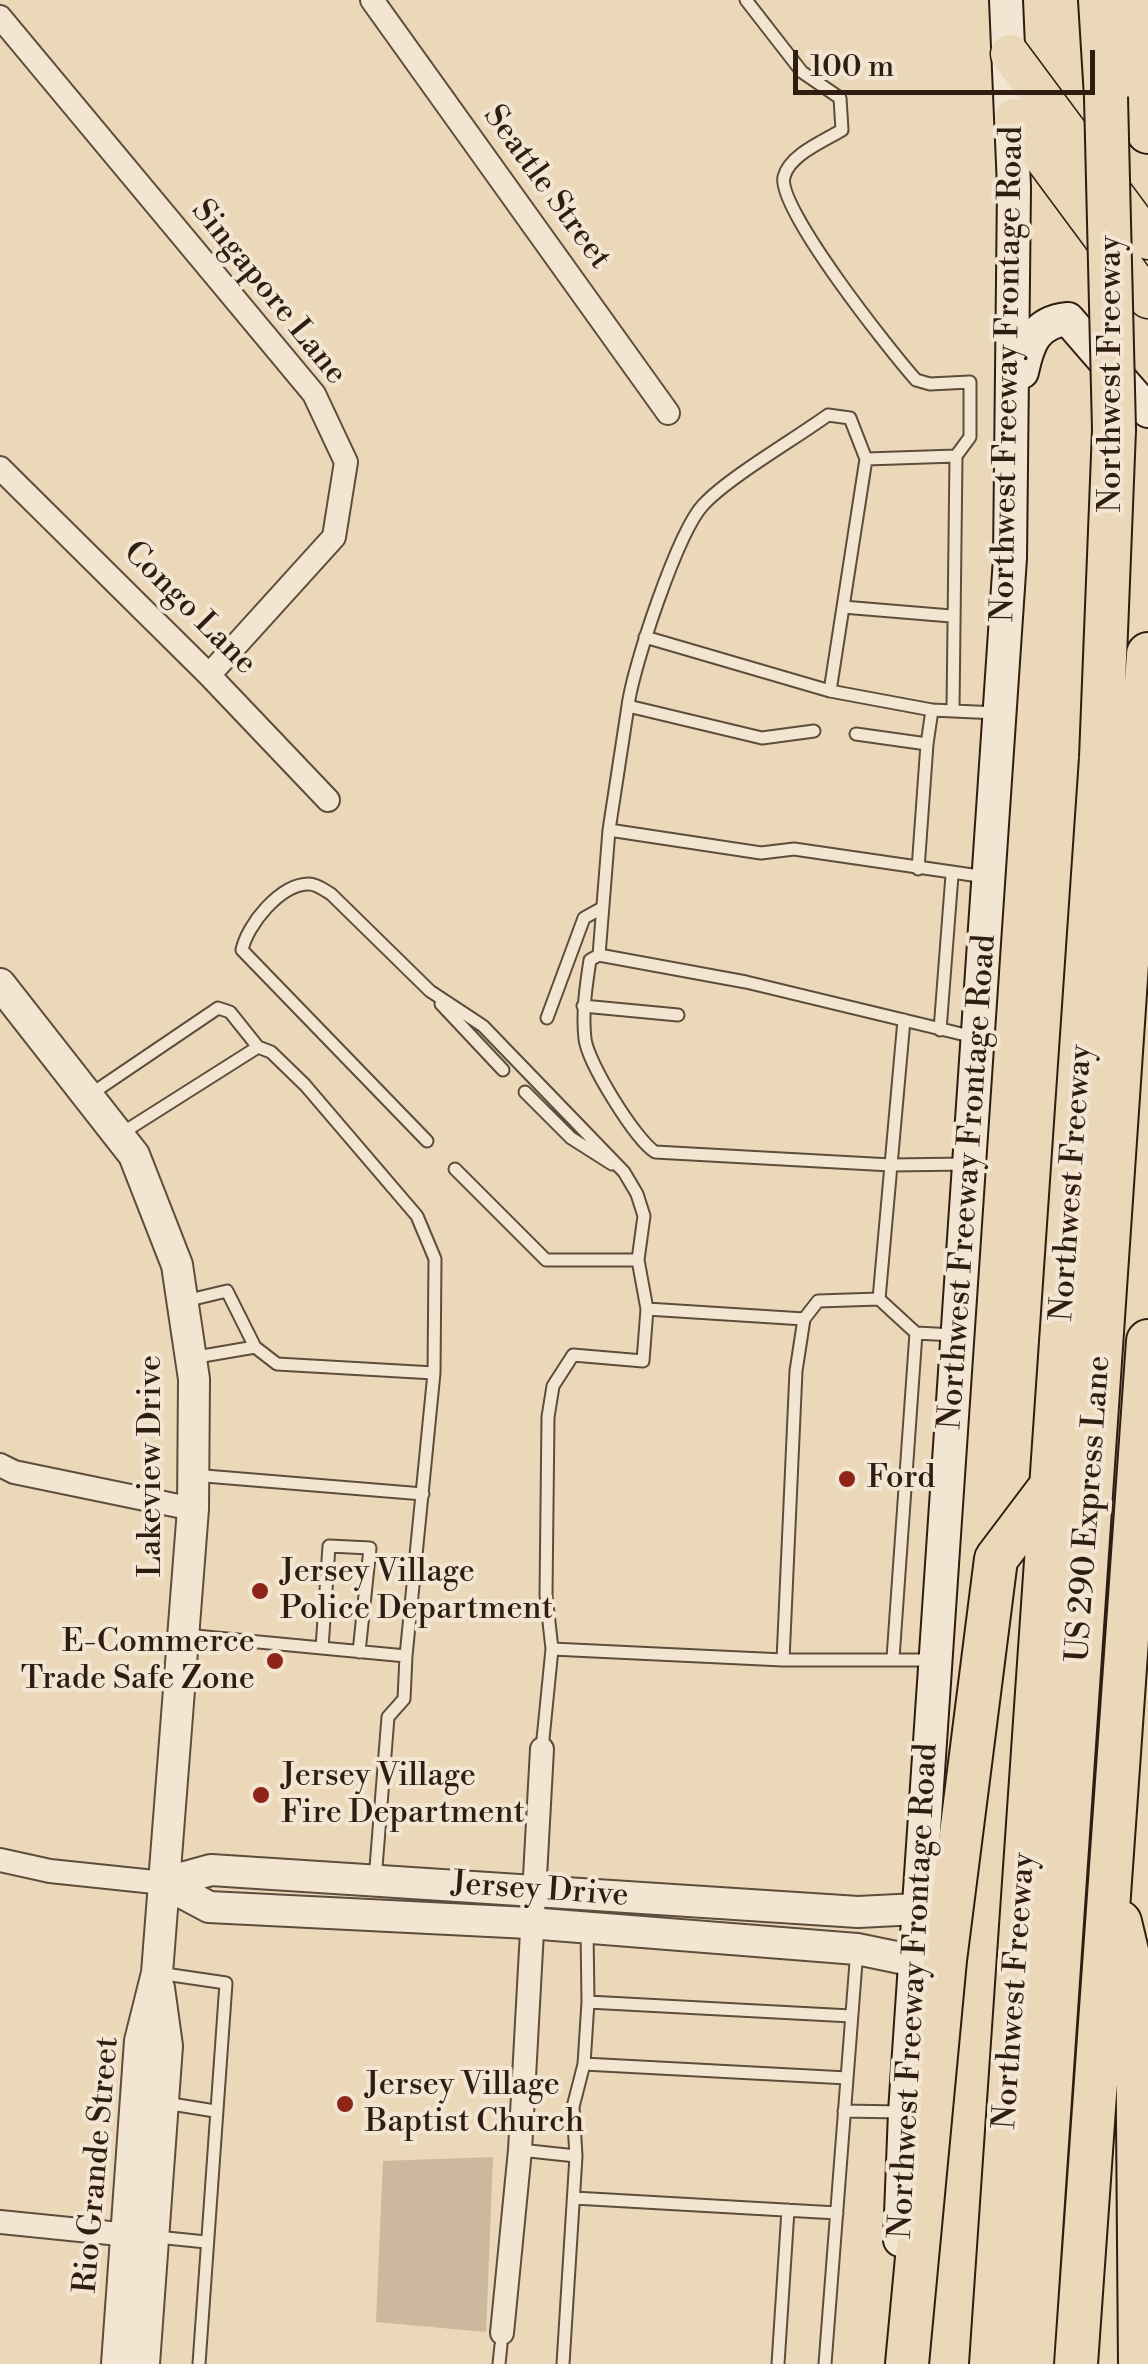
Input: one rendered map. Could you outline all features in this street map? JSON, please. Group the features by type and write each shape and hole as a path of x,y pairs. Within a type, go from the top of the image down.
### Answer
{"highway":[{"name":"Northwest Freeway","path":"991,2364 1107,666 1131,420 1100,0"},
{"path":"1138,0 1148,132"},
{"name":"US 290 Express Lane","path":"1032,2364 1148,654"},
{"path":"1076,2364 1148,1341"},
{"path":"908,2364 944,1960 996,1559 1051,1486"},
{"path":"1110,1880 1137,1993 1140,2364"}],"main road":[{"name":"Northwest Freeway Frontage Road","path":"895,2364 918,1909 1001,714 1015,400 1014,118 1006,0"},
{"path":"1010,54 1148,240"},
{"path":"1014,118 1148,299"},
{"path":"1015,400 1029,342 1054,320 1068,319 1131,420"}],"street":[{"name":"Seattle Street","path":"372,0 668,413"},
{"name":"Singapore Lane","path":"0,17 314,394 346,462 334,537 210,674"},
{"name":"Congo Lane","path":"0,468 210,674 328,800"},
{"name":"Lakeview Drive","path":"0,984 134,1155 177,1265 191,1358 193,1509 164,1884"},
{"path":"0,1465 14,1472 193,1509"},
{"path":"502,2338 520,2150 529,1924 542,1749"},
{"name":"Jersey Drive","path":"0,1860 50,1872 164,1884 209,1907 529,1924 857,1949 915,1961"},
{"name":"Jersey Drive","path":"164,1884 210,1870 858,1912 918,1909"},
{"name":"Rio Grande Street","path":"117,2364 139,2236 149,2101 167,2046 157,1973 164,1884"},
{"path":"0,2222 139,2236"},
{"name":"Rio Grande Street","path":"139,2236 144,2364"}],"lane":[{"path":"746,0 802,72 840,98 842,130 793,161 782,180 783,192 815,245 916,380 930,384 970,382 970,437 956,456 951,616 953,708"},
{"path":"599,955 609,830 628,706 644,637 704,504 828,415 841,413 850,418 866,459 830,692"},
{"path":"866,459 956,456"},
{"path":"843,607 951,616"},
{"path":"644,637 830,692 932,710 953,708 1001,714"},
{"path":"628,706 762,738 814,731"},
{"path":"918,870 926,744 932,710"},
{"path":"856,734 926,744"},
{"path":"609,830 761,853 794,849 952,875 990,877"},
{"path":"940,1030 952,875"},
{"path":"427,1141 242,950 244,936 291,888 313,883 332,894 430,990 503,1070"},
{"path":"546,1018 584,918 602,908"},
{"path":"970,1164 890,1165 655,1152 639,1142 586,1044 583,1006 590,960 599,955 746,982 978,1038"},
{"path":"430,990 483,1026 624,1172 638,1194 644,1216 638,1260 647,1309 644,1361 573,1356 554,1386 548,1418 545,1532 552,1650 542,1749"},
{"path":"583,1006 678,1014"},
{"path":"89,1095 218,1008 239,1021 258,1047 271,1052 305,1085 418,1216 435,1260 434,1373 404,1699 388,1717 375,1880"},
{"path":"879,1299 904,1020"},
{"path":"119,1135 258,1047"},
{"path":"525,1092 571,1138 624,1172"},
{"path":"455,1169 546,1260 638,1260"},
{"path":"182,1302 227,1291 255,1346 278,1364 434,1373"},
{"path":"783,1660 796,1371 804,1318 818,1301 879,1299 916,1333 958,1335"},
{"path":"647,1309 804,1318"},
{"path":"894,1658 916,1333"},
{"path":"191,1358 255,1346"},
{"path":"193,1475 423,1494"},
{"path":"322,1648 329,1546 370,1548 359,1652"},
{"path":"184,1635 406,1656"},
{"path":"552,1650 783,1660 936,1660"},
{"path":"562,2364 576,2156 573,2106 584,2064 588,2002 587,1929"},
{"path":"825,2364 857,1949"},
{"path":"157,1973 226,1983 199,2364"},
{"path":"588,2002 851,2016"},
{"path":"584,2064 847,2078"},
{"path":"149,2101 215,2111"},
{"path":"844,2111 905,2112"},
{"path":"520,2150 576,2156"},
{"path":"574,2198 837,2213"},
{"path":"778,2364 788,2210"},
{"path":"139,2236 206,2242"},
{"path":"499,2364 502,2338"}],"shaded area":[{"path":"493,2157 486,2332 376,2322 383,2161"}],"place":[{"name":"Ford","path":"847,1479"},
{"name":"Jersey Village Police Department","path":"260,1591"},
{"name":"E-Commerce Trade Safe Zone","path":"275,1661"},
{"name":"Jersey Village Fire Department","path":"261,1795"},
{"name":"Jersey Village Baptist Church","path":"345,2104"}]}
